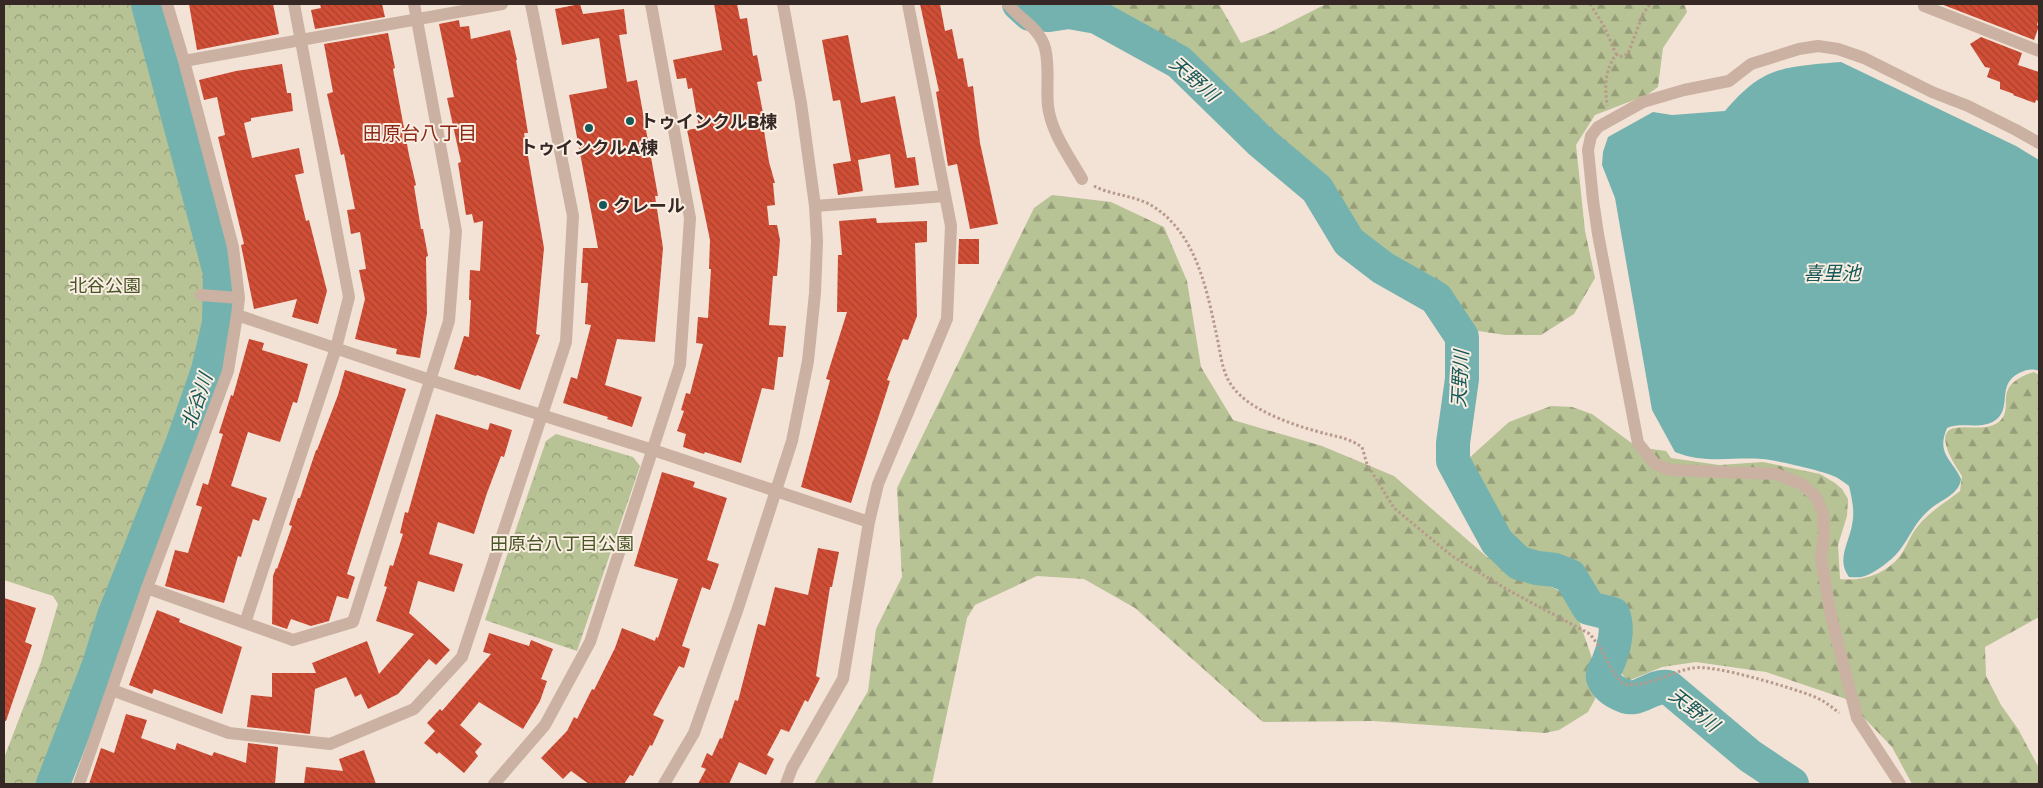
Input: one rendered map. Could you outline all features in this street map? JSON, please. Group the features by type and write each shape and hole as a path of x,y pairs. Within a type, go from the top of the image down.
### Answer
{"street":[{"path":"80,784 147,588 228,371 237,315 233,247 167,4"},
{"path":"245,623 336,348 349,297 294,4"},
{"path":"147,588 293,640 353,622 449,321 456,231 414,4"},
{"path":"184,61 502,4"},
{"path":"112,690 229,733 330,744 414,709 462,658 566,342 573,216 531,4"},
{"path":"494,784 545,725 590,642 680,365 690,218 650,4"},
{"path":"664,784 694,733 738,608 792,441 808,361 816,276 815,206 801,103 783,4"},
{"path":"786,784 792,768 843,678 869,522 878,484 947,319 950,226 908,4"},
{"path":"1008,4 1035,30 1045,46 1048,72 1048,106 1053,127 1082,179"},
{"path":"1924,6 2039,51"},
{"path":"1900,784 1857,718 1831,616 1821,559 1824,536 1823,513 1816,498 1802,484 1776,474 1671,470 1655,464 1638,443 1593,200 1588,150 1591,136 1607,120 1643,102 1729,80 1751,64 1799,49 1818,46 1838,49 1864,58 1932,92 1968,106 2039,143"},
{"path":"815,206 945,196"},
{"path":"201,295 235,298"},
{"path":"237,315 430,380 653,450 869,522"}],"path":[{"path":"1590,4 1604,26 1616,54 1624,57 1628,54 1650,4"},
{"path":"1607,120 1605,81 1608,67 1616,54"},
{"path":"1082,179 1098,188 1132,197 1154,207 1178,228 1199,267 1225,376 1240,396 1259,409 1316,431 1349,439 1362,448 1367,464 1394,508 1452,556 1508,590 1590,634 1601,649 1613,672 1623,684 1635,686 1653,681 1673,672 1696,667 1716,669 1810,695 1830,705 1842,715"}],"green space":[{"name":"北谷公園","path":"4,4 136,4 172,121 204,243 209,288 208,323 201,362 82,675 44,784 4,784 4,758 41,662 58,604 53,596 4,580"},
{"path":"1030,4 1084,4 1041,11"},
{"path":"1084,4 1219,4 1241,43 1269,33 1326,4 1684,4 1687,12 1663,48 1658,87 1647,95 1595,115 1576,145 1585,231 1595,278 1574,314 1541,335 1505,335 1472,330 1440,296 1429,291 1308,194 1273,157 1227,97 1217,79 1172,45 1124,19"},
{"path":"1052,195 1111,202 1164,227 1187,281 1201,367 1233,420 1322,446 1394,476 1487,557 1562,592 1573,603 1596,670 1595,699 1588,712 1559,730 1545,733 1373,721 1263,722 1135,608 1084,579 1037,576 975,605 967,618 932,784 814,784 868,691 876,629 902,577 897,488 1034,208"},
{"path":"2034,372 2039,375 2039,617 1985,647 1986,676 2039,768 2039,784 1912,784 1892,747 1846,699 1766,672 1696,662 1662,667 1628,681 1621,673 1616,662 1620,637 1614,609 1597,603 1589,591 1571,573 1554,565 1536,562 1515,552 1487,519 1463,467 1468,459 1509,422 1551,406 1572,407 1592,414 1637,447 1666,451 1671,458 1719,465 1763,462 1820,474 1842,489 1848,499 1847,516 1838,545 1840,579 1865,578 1888,568 1902,552 1922,521 1960,491 1962,476 1948,450 1946,436 1948,431 1960,427 1978,428 1989,426 2000,421 2003,418 2006,396 2011,385 2018,379"},
{"name":"田原台八丁目公園","path":"556,434 633,457 640,466 577,651 485,620 546,441"}],"water":[{"name":"喜里池","path":"1841,62 2016,146 2039,160 2039,371 2026,370 2015,375 2010,380 2002,411 1999,417 1993,421 1981,425 1960,425 1947,428 1943,444 1944,450 1961,479 1960,485 1953,493 1933,506 1924,515 1892,558 1874,572 1859,577 1849,577 1845,571 1843,558 1852,525 1853,510 1849,486 1841,480 1800,466 1769,460 1708,459 1686,456 1675,452 1652,410 1615,198 1602,165 1603,152 1608,137 1653,112 1672,115 1725,111 1748,87 1773,72 1802,66"}],"building":[{"path":"189,4 273,4 279,34 197,50"},
{"path":"320,4 382,4 385,17 315,29 311,10 321,8"},
{"path":"580,4 583,14 624,9 627,34 619,35 627,82 637,80 658,196 655,196 663,248 655,342 617,339 605,385 642,397 632,427 607,419 608,417 563,403 571,377 577,379 591,325 585,324 588,283 581,283 583,248 598,248 569,95 607,88 599,38 562,45 555,9"},
{"path":"714,4 737,4 740,19 747,18 753,56 757,55 762,81 757,82 764,118 762,118 769,162 775,183 773,183 775,205 767,206 769,225 777,225 780,240 777,276 773,276 769,325 786,326 783,357 778,357 774,390 762,388 741,463 683,447 686,434 677,431 684,411 681,410 686,393 690,394 703,344 696,343 698,317 708,318 711,269 709,269 710,240 687,130 699,128 692,88 688,89 686,78 677,79 673,60 722,50"},
{"path":"920,4 940,4 945,31 952,29 958,59 963,58 968,87 973,86 980,143 998,224 970,229 957,164 948,166 936,92 939,91"},
{"path":"1941,4 2039,4 2037,25 2039,26 2034,40"},
{"path":"459,20 460,27 469,26 471,39 510,30 517,60 528,133 524,133 544,248 536,334 540,335 520,390 454,369 464,336 469,337 470,270 480,271 483,221 474,223 472,214 466,215 458,163 461,162 447,98 454,97 439,24"},
{"path":"388,33 395,68 393,69 416,185 414,186 421,229 423,229 428,256 426,257 427,313 420,358 396,354 397,349 355,339 365,299 359,270 366,269 360,232 351,234 347,210 355,209 344,154 341,155 327,94 333,92 324,44"},
{"path":"848,35 861,103 895,96 907,158 915,157 919,185 895,188 890,154 858,160 863,191 838,195 833,164 851,161 840,100 833,101 822,40"},
{"path":"1981,37 2022,53 2018,65 2039,72 2039,101 2036,100 2035,103 2000,89 2000,82 1987,77 1990,68 1985,67 1970,44"},
{"path":"282,64 287,93 291,93 293,111 251,118 251,121 244,123 252,158 299,148 304,173 295,175 306,221 309,220 327,291 318,324 292,317 297,299 254,309 241,245 244,244 218,137 225,135 217,97 204,100 199,80 236,71"},
{"path":"876,218 877,223 927,221 927,242 915,243 917,316 908,340 903,339 887,380 890,381 851,503 801,487 830,380 826,379 847,312 837,312 838,255 842,255 839,221"},
{"path":"959,239 979,239 979,264 958,264"},
{"path":"249,339 264,343 262,350 308,364 297,403 293,402 280,442 248,432 231,486 267,498 259,521 253,519 241,557 238,556 224,603 165,586 175,550 188,553 202,507 196,505 203,483 208,485 223,434 219,433 231,395 233,396"},
{"path":"345,370 406,389 347,574 355,577 348,599 337,596 329,621 311,626 291,619 287,629 272,624 273,576 292,526 289,525 298,498 300,498 316,450 338,395"},
{"path":"436,414 488,430 490,423 512,430 504,457 501,456 487,493 474,534 438,522 429,554 463,564 454,592 418,581 409,613 450,650 436,665 429,659 398,694 368,709 361,694 355,697 346,677 315,689 310,734 247,727 251,695 272,697 272,673 316,673 312,663 367,641 379,674 414,634 376,621 387,587 384,586 390,565 393,566 403,534 400,533 405,512 408,513"},
{"path":"662,472 695,482 693,487 727,498 707,560 719,564 710,590 702,587 682,646 690,649 684,668 679,666 653,715 664,720 652,746 650,745 633,776 630,775 624,784 589,784 571,771 563,779 541,758 567,731 574,717 577,719 615,648 622,628 655,641 656,637 658,638 678,579 634,566"},
{"path":"818,548 839,552 832,587 830,587 816,676 820,678 808,702 805,700 789,732 781,729 767,755 774,759 766,775 739,762 729,784 698,784 706,769 701,767 707,753 712,756 720,738 722,739 735,700 738,701 758,624 765,626 775,587 808,595"},
{"path":"4,598 36,608 25,642 32,645 6,721 4,721"},
{"path":"157,610 180,619 179,622 242,647 222,714 154,689 152,694 129,685"},
{"path":"489,633 529,646 531,640 553,649 541,679 547,681 540,701 523,729 479,702 460,725 482,744 475,752 478,756 464,773 439,752 437,754 424,743 435,731 427,723 440,709 442,711 491,654 483,652"},
{"path":"126,714 147,720 141,738 175,750 177,743 212,756 214,752 246,763 248,743 278,747 275,784 89,784 101,748 114,753"},
{"path":"364,750 376,784 304,784 306,767 343,771 339,759"}],"waterway":[{"name":"北谷川","path":"53,784 99,665 114,616 183,442 208,370 219,323 220,273 148,4"},
{"name":"天野川","path":"1019,4 1030,14 1049,15 1069,12 1097,17 1179,62 1261,142 1317,189 1349,242 1383,268 1436,298 1462,337 1462,379 1453,443 1453,461 1497,542 1519,563 1555,570 1570,576 1589,608 1613,614 1616,626 1615,638 1603,676 1605,682 1615,692 1632,697 1661,687 1668,687 1750,756 1792,784"}],"place":[{"name":"トゥインクルB棟","path":"630,121"},
{"name":"トゥインクルA棟","path":"589,128"},
{"name":"クレール","path":"603,205"}],"district":[{"name":"田原台八丁目","path":"420,133"}]}
